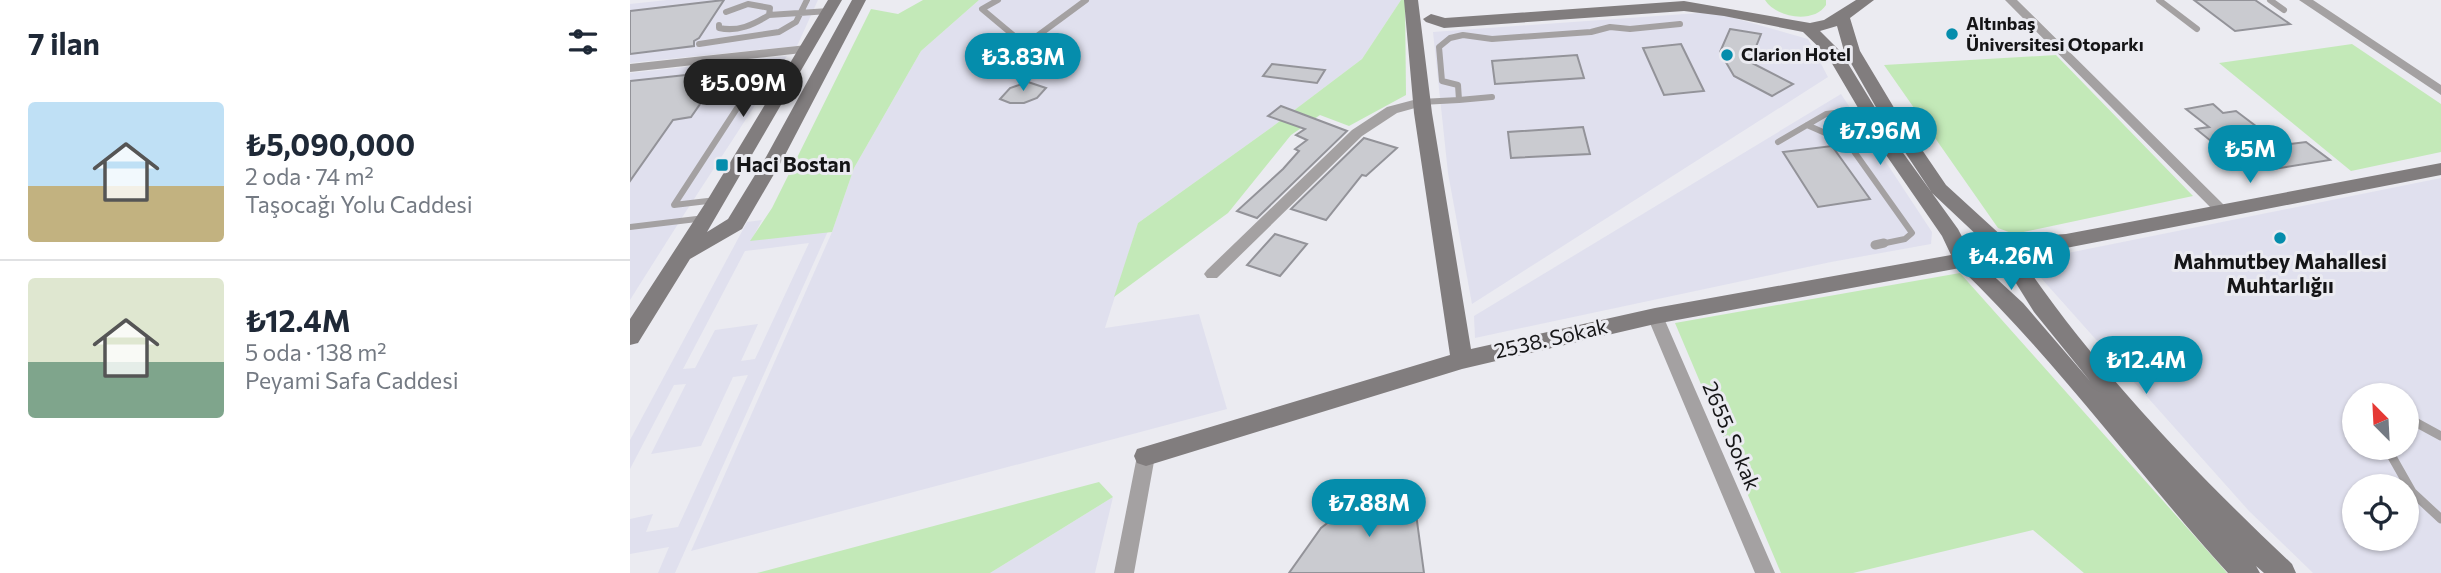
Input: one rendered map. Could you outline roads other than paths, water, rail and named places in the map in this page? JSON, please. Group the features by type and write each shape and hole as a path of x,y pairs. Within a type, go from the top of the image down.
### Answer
{"main road":[{"path":"682,255 735,224 859,0"},
{"path":"1419,13 1443,15 1647,0"},
{"path":"1742,0 1748,10 1773,23"},
{"path":"1419,13 1444,23 1684,6 1724,10 1773,23 1806,27 1827,24 1845,9 1867,0"},
{"path":"630,337 717,200 832,5"},
{"path":"1845,9 1852,51 1890,116 1939,189 2003,249 2042,307 2152,438 2224,516 2282,573"},
{"path":"1419,13 1421,102 1462,360"},
{"path":"1806,27 1833,52 1893,152 1968,261 2015,308 2186,510 2246,573"},
{"path":"807,49 839,39"},
{"path":"1968,261 1968,241 2023,255 2066,241 2441,169"},
{"path":"717,200 751,197"},
{"path":"1968,261 2001,274 2011,267 2003,249"},
{"name":"2538. Sokak","path":"1146,456 1462,360 1655,316 1968,261"}],"street":[{"path":"2011,0 2222,211"},
{"path":"2305,0 2441,91"},
{"path":"630,68 807,49"},
{"path":"1212,274 1357,132 1392,110 1421,102"},
{"name":"2655. Sokak","path":"1655,316 1765,573"},
{"path":"1124,573 1146,456"}],"lane":[{"path":"699,44 772,34 792,25 807,0"},
{"path":"998,0 982,9 1025,45 1086,0"},
{"path":"2159,0 2197,29"},
{"path":"2270,0 2284,10"},
{"path":"726,12 742,4 762,3 770,8 769,15"},
{"path":"719,25 719,28 735,30 757,23 769,15 800,13 832,5"},
{"path":"1604,12 1611,27"},
{"path":"1459,100 1458,85 1443,81 1439,47 1448,39 1464,36 1492,38 1591,32 1611,27 1630,29 1680,24"},
{"path":"717,200 674,205 760,73 795,69"},
{"path":"1421,102 1492,97"},
{"path":"1778,142 1832,112 1867,109"},
{"path":"1807,125 1848,143 1912,233 1905,239 1875,244"},
{"path":"630,228 705,218"},
{"path":"2419,424 2441,436"},
{"path":"2394,460 2412,492 2441,519"}],"place":[{"name":"Altınbaş Üniversitesi Otoparkı","path":"1952,34"},
{"name":"Clarion Hotel","path":"1727,55"},
{"name":"Haci Bostan","path":"722,165"},
{"name":"Mahmutbey Mahallesi Muhtarlığıı","path":"2280,238"}]}
